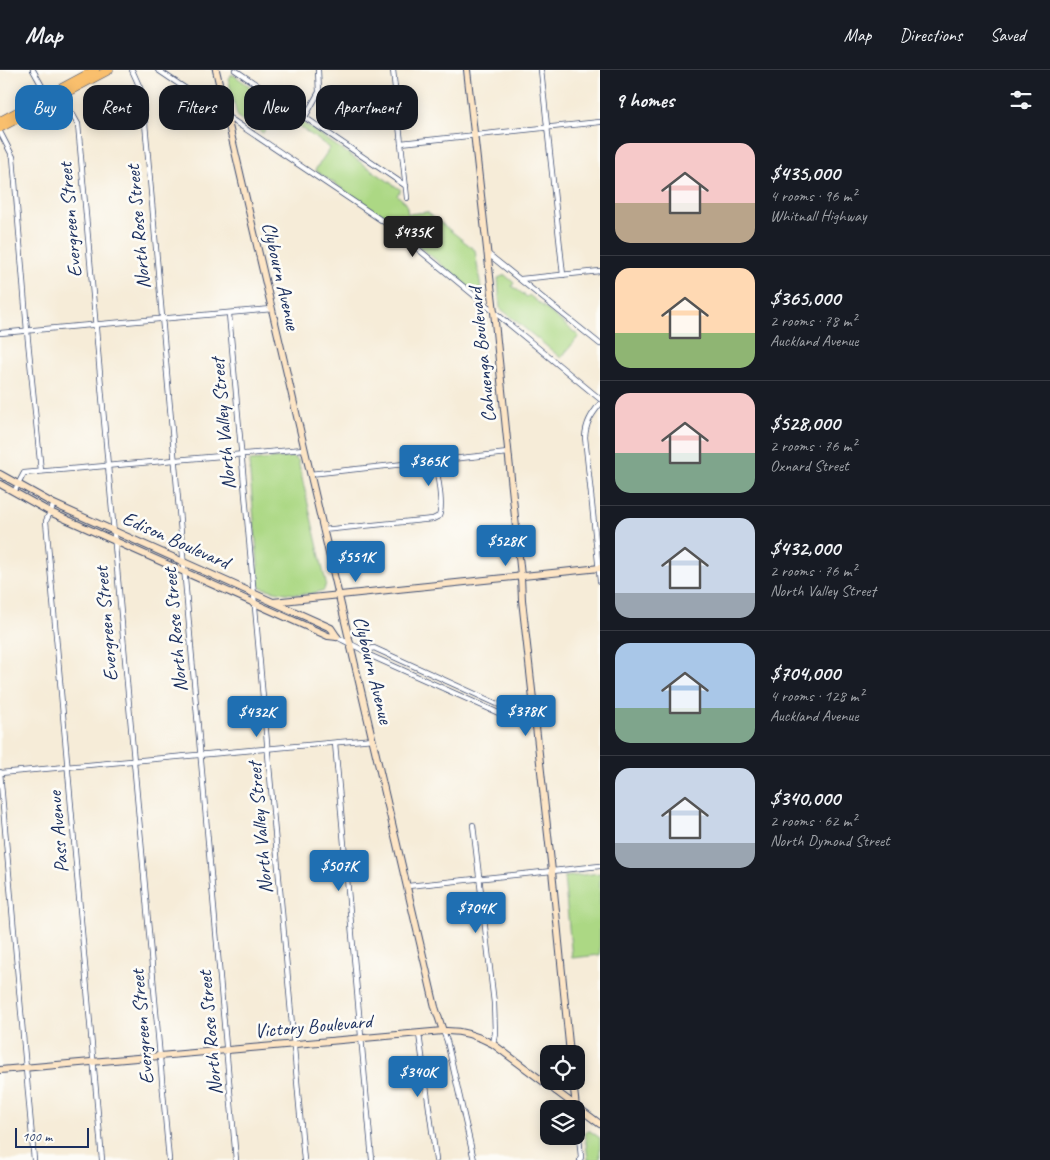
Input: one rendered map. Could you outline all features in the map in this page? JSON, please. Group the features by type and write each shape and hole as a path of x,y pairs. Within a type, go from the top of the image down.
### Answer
{"main road":[{"path":"72,85 95,70"},
{"path":"73,86 109,70"},
{"name":"Clybourn Avenue","path":"216,70 220,85"},
{"name":"Cahuenga Boulevard","path":"467,70 488,253 522,600 569,1045"},
{"path":"0,121 15,114"},
{"path":"0,128 15,119"},
{"name":"Clybourn Avenue","path":"230,130 435,1007 443,1031"},
{"name":"Edison Boulevard","path":"0,474 54,504 331,628 337,637"},
{"name":"Edison Boulevard","path":"0,484 50,512 328,636 337,637"},
{"path":"255,603 599,568"},
{"name":"Victory Boulevard","path":"0,1070 459,1031 472,1034 493,1044 568,1100"},
{"name":"Victory Boulevard","path":"585,1113 600,1124"}],"street":[{"path":"33,70 41,85"},
{"name":"North Rose Street","path":"132,70 142,90 202,755 236,1160"},
{"path":"135,76 137,70"},
{"path":"158,70 180,85"},
{"path":"235,70 257,85"},
{"path":"306,115 319,92 318,70"},
{"path":"393,70 407,198"},
{"path":"541,70 563,275"},
{"name":"Evergreen Street","path":"73,115 78,124 112,530 169,1160"},
{"path":"306,118 406,186"},
{"path":"234,121 390,226 600,399"},
{"path":"401,143 600,122"},
{"path":"0,132 13,157 41,472"},
{"path":"488,253 600,344"},
{"path":"521,279 600,271"},
{"path":"0,333 272,309"},
{"name":"North Valley Street","path":"229,314 304,1160"},
{"path":"600,404 589,417 585,437 600,581"},
{"path":"14,492 24,473 304,448"},
{"path":"310,474 508,453"},
{"path":"323,530 434,519 440,516 442,503 435,460"},
{"name":"Pass Avenue","path":"54,504 46,522 102,1160"},
{"name":"Edison Boulevard","path":"337,637 351,645 366,650 374,648 515,712 519,716"},
{"name":"Edison Boulevard","path":"366,650 369,655 512,719 535,714"},
{"path":"34,1160 0,772 268,750 373,739"},
{"path":"336,743 372,1160"},
{"path":"473,825 494,1003 495,1033 493,1044"},
{"path":"408,886 600,866"},
{"name":"Clybourn Avenue","path":"443,1031 447,1041 474,1160"},
{"path":"419,1034 436,1160"},
{"path":"580,1145 580,1160"}],"green space":[{"path":"232,74 248,85 244,85 244,121 237,115 234,103 234,85 230,85 228,78"},
{"path":"306,125 401,190 397,195 406,203 408,214 427,212 475,250 481,289 476,292 472,290 386,219 315,170 330,148 304,130 306,130"},
{"path":"505,275 514,283 512,286 527,297 529,295 579,336 561,358 500,308 498,278"},
{"path":"293,457 298,460 326,583 324,590 309,594 284,593 260,587 249,463 250,461"},
{"path":"600,873 600,955 572,958 564,877"},
{"path":"587,1131 590,1131 600,1138 600,1160 588,1160 585,1134"}]}
